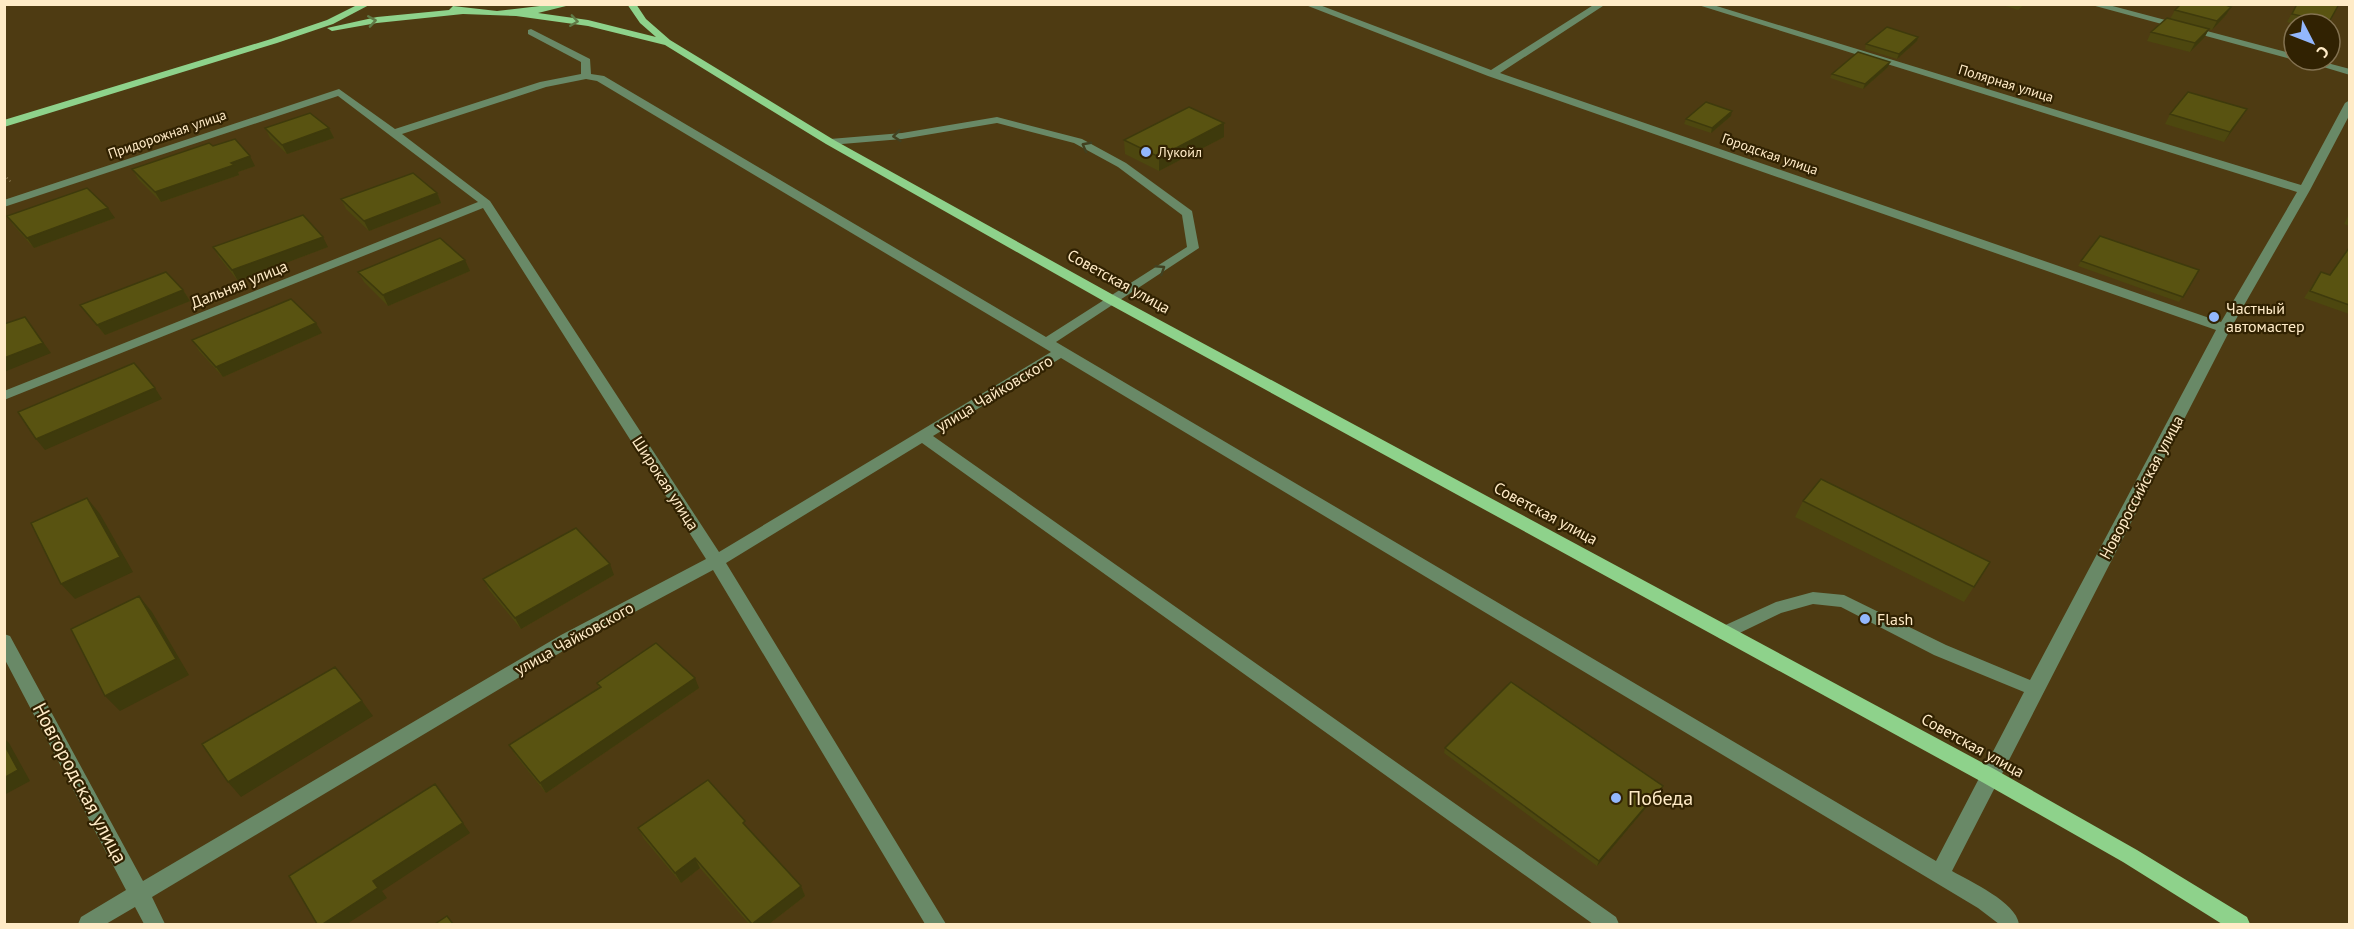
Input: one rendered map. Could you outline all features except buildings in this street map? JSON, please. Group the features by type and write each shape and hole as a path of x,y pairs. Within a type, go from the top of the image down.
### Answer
{"main road":[{"path":"4,124 274,41 330,22 367,4"},
{"path":"433,4 462,11"},
{"path":"516,13 570,4"},
{"path":"631,4 643,21 667,42"},
{"path":"274,41 347,24 462,11 516,13 588,23 667,42"},
{"name":"Советская улица","path":"667,42 830,142 1112,300 1989,776 2130,856 2240,924"}],"street":[{"name":"Городская улица","path":"1307,4 1492,74 2224,328"},
{"path":"1492,74 1602,4"},
{"name":"Полярная улица","path":"1699,4 2304,190"},
{"path":"2092,4 2282,54"},
{"path":"531,32 586,62 586,76"},
{"path":"394,133 544,84 586,76 600,78 1985,901 2008,919 2009,924"},
{"name":"Широкая улица","path":"339,92 486,203 716,561 936,924"},
{"name":"Придорожная улица","path":"4,204 339,92"},
{"name":"Новороссийская улица","path":"1940,874 2034,688 2224,328 2304,190 2349,103"},
{"path":"830,142 902,136 997,120 1078,141 1122,165 1188,214 1193,248 1045,343"},
{"name":"Дальняя улица","path":"4,396 486,203"},
{"name":"улица Чайковского","path":"88,924 567,640 716,561 1061,352"},
{"path":"923,436 1610,924"},
{"path":"1725,633 1776,608 1813,598 1844,601 1940,650 2034,688"},
{"name":"Новгородская улица","path":"4,641 155,924"}],"place":[{"name":"Лукойл","path":"1146,152"},
{"name":"Частный автомастер","path":"2214,317"},
{"name":"Flash","path":"1865,619"},
{"name":"Победа","path":"1616,798"}]}
